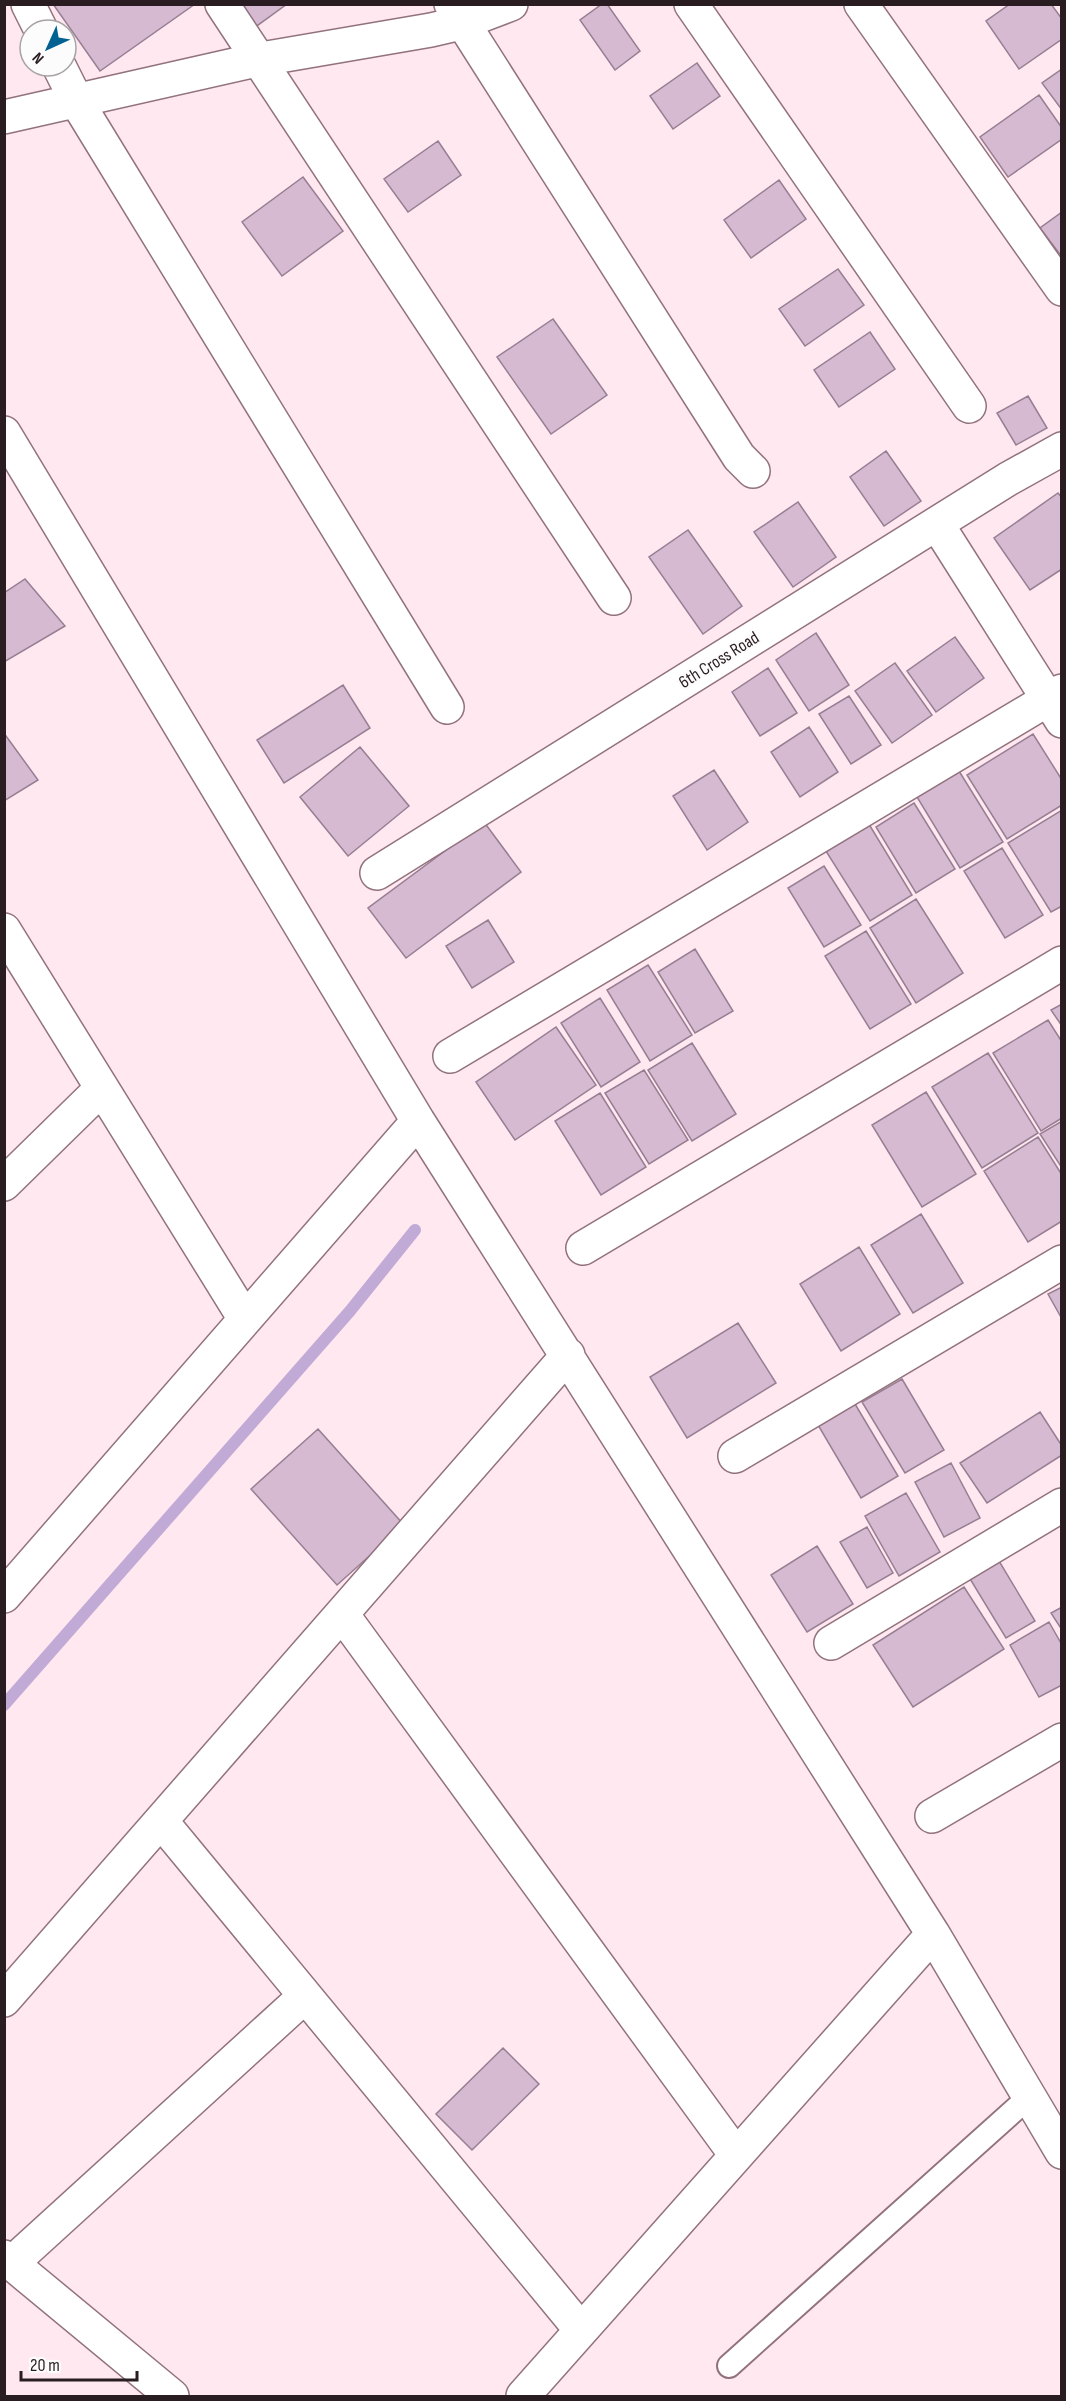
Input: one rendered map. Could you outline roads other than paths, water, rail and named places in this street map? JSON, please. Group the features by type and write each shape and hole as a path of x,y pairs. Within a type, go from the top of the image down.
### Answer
{"street":[{"path":"28,4 34,18"},
{"path":"222,4 256,60 614,598"},
{"path":"4,117 456,14 511,4"},
{"path":"691,4 969,406"},
{"path":"861,4 1062,289"},
{"path":"456,14 739,457 753,471"},
{"path":"65,78 77,102 447,707"},
{"path":"4,433 418,1121 933,1934 1062,2152"},
{"name":"6th Cross Road","path":"377,873 1062,448"},
{"path":"450,1056 1057,704 938,524"},
{"path":"4,930 245,1319"},
{"path":"583,1248 1062,963"},
{"path":"4,1184 102,1088"},
{"path":"4,1596 418,1121"},
{"path":"735,1456 1062,1262"},
{"path":"4,2000 567,1355"},
{"path":"831,1643 1062,1505"},
{"path":"342,1614 736,2155"},
{"path":"932,1816 1062,1740"},
{"path":"161,1821 581,2330"},
{"path":"523,2397 933,1934"},
{"path":"172,2397 8,2260 305,1996"}],"lane":[{"path":"729,2366 1029,2097"}],"waterway":[{"path":"4,1705 350,1311 415,1230"}]}
